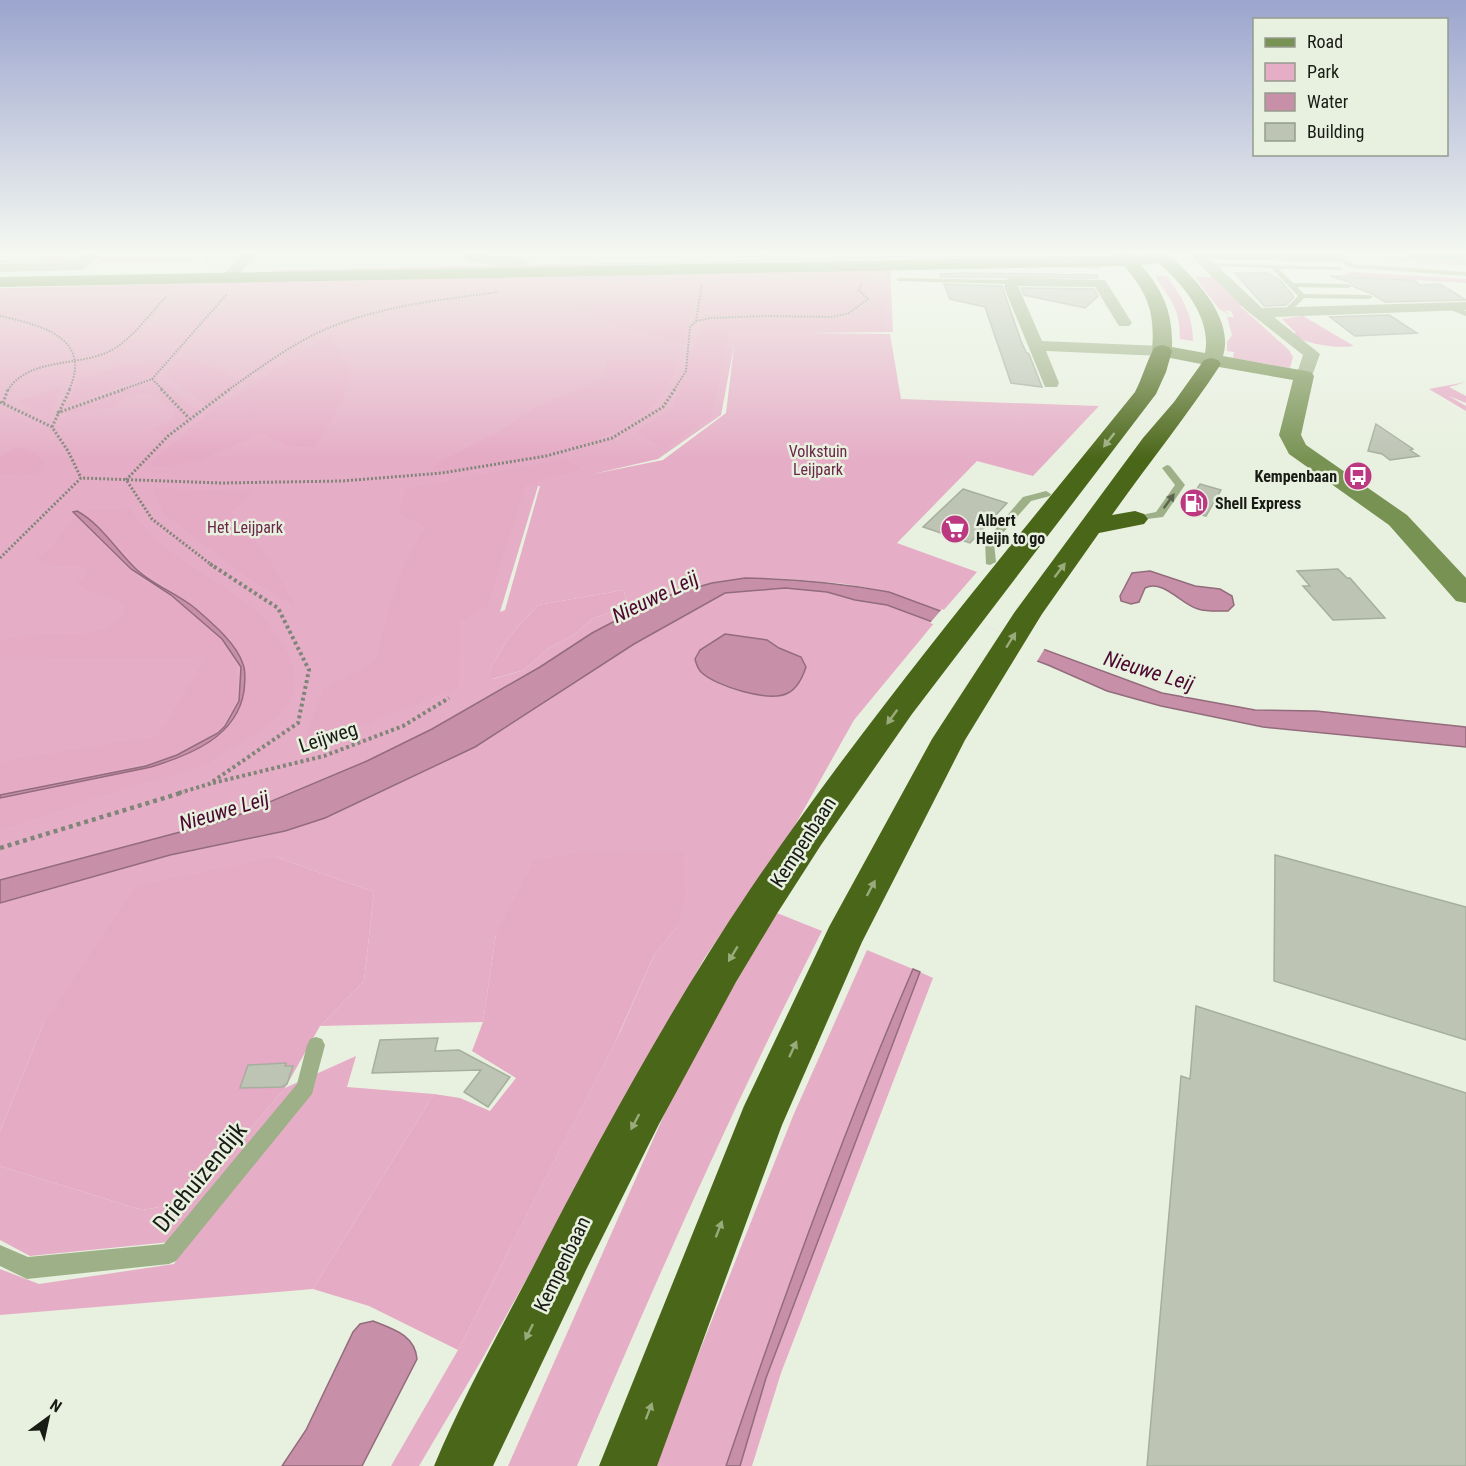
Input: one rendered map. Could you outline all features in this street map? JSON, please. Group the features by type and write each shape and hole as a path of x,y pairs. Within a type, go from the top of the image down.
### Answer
{"highway":[{"name":"Kempenbaan","path":"463,1466 591,1204 657,1080 763,904 837,792 988,582 1072,486 1145,394 1156,372 1162,351"},
{"path":"628,1466 760,1122 843,939 949,739 1028,613 1151,443 1182,407 1213,361"},
{"path":"1151,443 1167,468"},
{"path":"1046,494 1072,486"},
{"path":"1092,526 1136,519"}],"main road":[{"name":"Kempenbaan","path":"1162,322 1162,351"},
{"path":"1210,322 1214,339 1213,361"},
{"path":"1162,351 1303,379 1290,435 1297,449 1398,520 1466,595"}],"street":[{"path":"1027,322 1051,383"},
{"path":"1271,322 1311,354 1303,379"},
{"path":"1037,346 1162,351"}],"lane":[{"path":"1136,519 1159,515 1180,485 1167,468"},
{"name":"Kempenbaan","path":"988,582 989,543 1027,499 1046,494"},
{"name":"Driehuizendijk","path":"0,1255 27,1268 170,1254 305,1088 316,1045"}],"path":[{"path":"24,322 65,340 77,359 75,373 52,427"},
{"path":"81,478 68,451 52,427 1,403 5,391 14,379 30,372 109,351 139,322"},
{"path":"57,413 152,379 197,322"},
{"path":"126,480 145,455 189,418 300,343 345,322"},
{"path":"0,558 81,478 221,483 342,481 442,473 546,456 612,438 663,407 686,371 690,327 695,322"},
{"path":"152,379 189,418"},
{"path":"0,848 209,784 298,723 309,670 278,608 202,559 152,519 126,480"},
{"name":"Leijweg","path":"209,784 324,756 403,726 449,698"}],"green space":[{"name":"Het Leijpark","path":"0,322 893,322 893,332 808,333 890,334 901,399 1099,406 1033,476 977,461 897,543 977,572 942,612 889,592 845,584 791,579 745,578 712,583 673,594 592,633 540,667 432,729 367,761 229,820 0,880","holes":["734,346 726,413 663,460 593,474 658,459 721,415","538,486 540,486 505,610 500,612","624,590 626,602 611,612 592,619 574,635 549,648 524,670 493,679 491,667 509,637 538,605"]},
{"path":"1179,322 1191,322 1193,341 1180,339"},
{"path":"1229,322 1258,322 1289,350 1293,357 1290,368 1233,358 1234,352 1227,351 1227,342 1232,335"},
{"path":"785,588 827,592 855,600 887,605 935,622 854,720 794,827 704,959 481,1361 419,1466 391,1466 458,1350 620,1032 654,955 677,927 496,934 483,1022 320,1026 364,981 374,892 276,857 44,1023 0,1131 0,903 170,855 285,831 396,785 475,747 634,644 725,593","holes":["767,640 801,657 769,696 737,690 716,682 707,676 695,659"]},
{"path":"777,913 822,931 695,1196 577,1466 508,1466 690,1059"},
{"path":"867,950 913,969 767,1347 726,1466 654,1466 793,1116"},
{"path":"920,972 933,978 781,1373 752,1466 740,1466 766,1378"},
{"path":"356,1056 347,1087 434,1094 313,1289 0,1315 0,1269 39,1284 174,1264 190,1240 30,1256 0,1240 0,1166 142,1210 188,1202 285,1088"}],"shaded area":[{"path":"608,322 689,322 684,344"},
{"path":"885,322 885,330 730,331 711,417 665,448 635,432 673,408 702,323"},
{"path":"1285,322 1314,322 1354,346 1322,345 1291,335 1296,333"},
{"path":"331,334 353,377 331,422 315,447 288,446 262,433 220,452 193,461 147,465 210,412"},
{"path":"627,358 677,360 666,390 643,414 612,432 576,446 498,464 432,472 431,469 437,463 496,433 535,408 599,380 606,372 607,360"},
{"path":"168,359 152,377 120,386 66,407 78,380 116,367"},
{"path":"179,359 204,363 240,382 206,405 166,374"},
{"path":"156,382 168,386 201,411 164,438 155,428 172,420 174,409 165,405 164,400 149,395 126,397 114,407 58,414 129,388"},
{"path":"1466,382 1449,387 1466,396 1466,403 1449,396 1466,406 1466,411 1429,389"},
{"path":"64,385 49,412 38,411 17,402"},
{"path":"15,448 36,454 44,464 39,467 41,472 23,475 0,474 0,458"},
{"path":"565,459 580,469 525,486 487,607 460,621 459,687 301,750 324,688 376,661 389,608 401,574 426,527 399,513 405,489"},
{"path":"153,488 253,492 231,512 268,557 296,607 248,578 164,514"},
{"path":"130,509 146,529 175,555 234,594 268,623 282,642 292,664 294,681 292,697 286,707 270,723 211,760 209,764 94,798 0,830 0,800 168,764 202,748 224,733 236,719 245,697 246,665 228,637 189,601 138,568 83,511"},
{"path":"74,518 130,572 181,604 220,640 237,666 236,700 226,720 217,731 201,742 167,758 0,793 0,762 158,736 206,657 0,659 0,640 33,635 86,633 100,630 120,618 125,607 121,603 89,591 77,583 88,574 85,569 73,565 51,565 37,559 51,547"},
{"path":"624,590 626,602 611,612 592,619 574,635 549,648 524,670 492,679 491,667 509,637 538,605"},
{"path":"587,851 683,852 685,897 677,927 654,955 616,1040 458,1350 369,1306 313,1289 434,1094 460,1098 490,1111 516,1078 472,1051 483,1022 496,934 534,861"},
{"path":"276,857 374,892 364,981 320,1026 285,1088 188,1202 142,1210 0,1166 0,1131 44,1023 136,886"}],"water":[{"path":"77,511 94,523 142,574 189,603 223,634 240,656 243,664 244,691 240,707 222,732 210,742 181,757 151,767 0,798 0,795 146,766 177,755 218,733 225,726 239,701 241,667 222,639 171,595 131,569 73,512"},
{"path":"1150,571 1195,586 1220,589 1232,596 1234,605 1228,611 1201,610 1165,589 1152,586 1145,588 1139,602 1131,604 1121,601 1120,596 1132,573"},
{"path":"745,578 817,582 889,592 1162,693 1255,710 1316,711 1466,727 1466,747 1263,727 1161,706 1107,691 1048,665 887,605 855,600 827,592 785,588 725,593 634,644 475,747 325,818 285,831 170,855 0,903 0,880 229,819 367,761 432,729 540,667 592,633 634,611 673,594 712,583"},
{"path":"725,634 767,640 801,657 806,667 800,682 788,693 769,696 743,692 708,677 700,671 695,659 700,650"},
{"path":"913,969 920,972 766,1378 740,1466 726,1466 815,1216 862,1092"},
{"path":"373,1321 402,1334 412,1344 417,1359 362,1466 282,1466 306,1430 353,1332 360,1324"}],"pier":[{"path":"942,609 1045,648 1036,663 930,623"}],"building":[{"path":"990,322 1015,322 1042,387 1011,383"},
{"path":"1337,322 1401,322 1417,333 1355,336"},
{"path":"1376,424 1413,449 1410,450 1419,456 1390,460 1382,454 1368,451"},
{"path":"1200,484 1221,490 1206,516 1184,509"},
{"path":"963,489 1007,503 970,543 923,527"},
{"path":"1338,569 1350,578 1385,618 1333,620 1303,586 1310,586 1297,571"},
{"path":"1275,855 1466,907 1466,1040 1274,981"},
{"path":"1196,1006 1466,1093 1466,1466 1147,1466 1181,1076 1190,1079"},
{"path":"438,1038 435,1051 459,1050 510,1077 488,1107 464,1092 481,1070 372,1073 380,1040"},
{"path":"286,1063 285,1066 293,1066 287,1084 282,1087 240,1088 248,1065"}],"place":[{"name":"Kempenbaan","path":"1358,476"},
{"name":"Shell Express","path":"1194,503"},
{"name":"Albert Heijn to go","path":"955,529"}],"park label":[{"name":"Volkstuin Leijpark","path":"818,460"}],"water label":[{"name":"Nieuwe Leij","path":"655,597"},
{"name":"Nieuwe Leij","path":"1149,671"},
{"name":"Nieuwe Leij","path":"224,811"}]}
